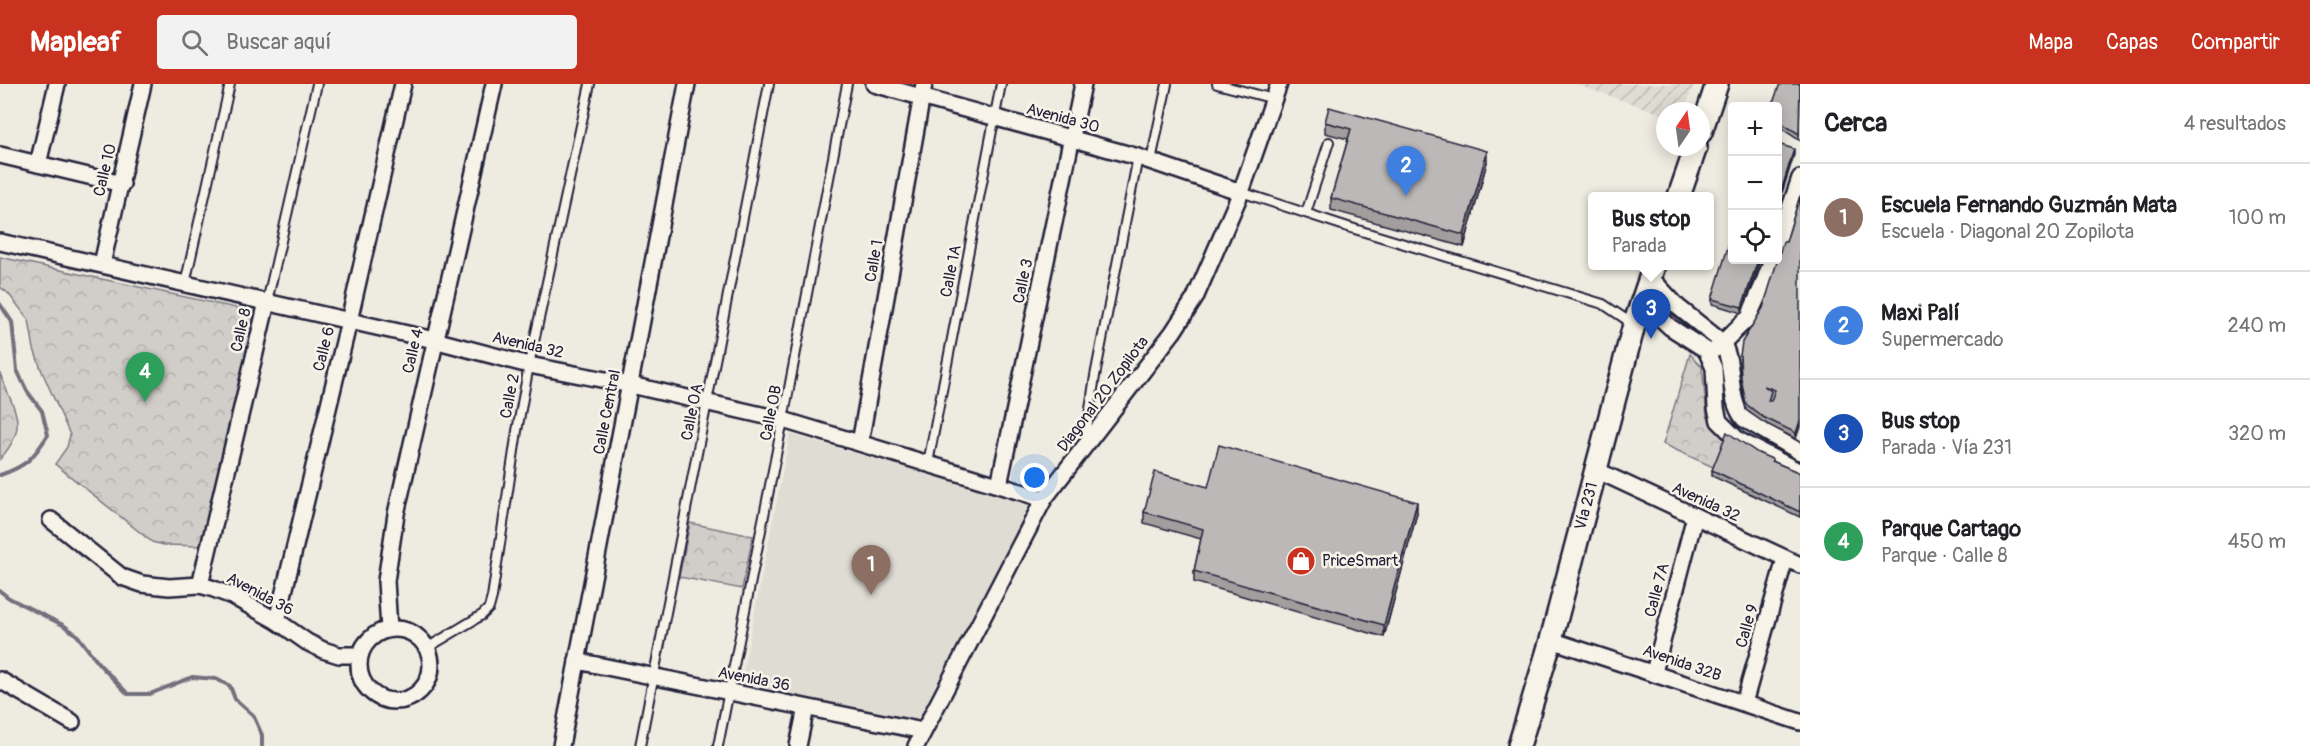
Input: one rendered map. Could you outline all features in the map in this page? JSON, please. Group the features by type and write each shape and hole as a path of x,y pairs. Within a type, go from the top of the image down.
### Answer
{"main road":[{"path":"1710,105 1717,84"},
{"path":"1680,192 1693,156"},
{"name":"Vía 231","path":"1519,746 1551,640 1634,325 1652,271"}],"street":[{"path":"38,164 57,84"},
{"name":"Calle 10","path":"102,264 143,84"},
{"name":"Calle 6","path":"277,621 403,84"},
{"name":"Calle 4","path":"389,629 386,581 388,556 434,340 494,84"},
{"name":"Calle Central","path":"561,746 687,84"},
{"name":"Avenida 30","path":"874,84 923,90 994,119 1145,159 1240,192"},
{"name":"Calle 3","path":"999,485 1083,84"},
{"name":"Diagonal 20 Zopilota","path":"916,746 1044,499 1173,332 1195,298 1240,192 1279,84"},
{"name":"Calle 1","path":"860,443 923,90"},
{"path":"0,155 122,184"},
{"path":"1782,231 1800,178"},
{"name":"Avenida 32","path":"0,242 434,340 530,365 631,385 783,420 1044,499"},
{"path":"1710,358 1722,342 1748,318 1771,264"},
{"path":"1642,301 1670,327 1706,350 1714,368 1719,421 1737,440 1796,470 1799,450 1752,425 1738,411 1733,398 1726,349 1722,342 1678,307 1652,271"},
{"name":"Calle 8","path":"200,585 267,302"},
{"name":"Avenida 32","path":"1596,470 1800,566"},
{"name":"Calle 7A","path":"1654,672 1695,516"},
{"name":"Avenida 36","path":"51,520 122,578 142,584 169,587 200,585 232,596 323,650 339,655 359,655"},
{"name":"Calle 9","path":"1744,704 1785,559"},
{"path":"389,629 400,629 421,639 427,648 431,660 431,671 420,692 410,698 398,701 375,696 360,678 359,655 366,642 376,633 389,629"},
{"name":"Avenida 32B","path":"1551,640 1654,672 1800,722"},
{"name":"Avenida 36","path":"577,661 923,731"},
{"path":"0,681 72,722"},
{"path":"798,746 806,708"}],"lane":[{"path":"185,284 230,84"},
{"name":"Calle 8","path":"267,302 317,84"},
{"name":"Calle 2","path":"427,648 482,615 489,608 530,365 590,84"},
{"name":"Calle 0A","path":"640,746 769,84"},
{"name":"Calle 0B","path":"718,746 847,84"},
{"name":"Calle 1A","path":"928,464 1001,84"},
{"path":"1083,450 1095,376 1145,159 1167,84"},
{"path":"1217,84 1274,99"},
{"path":"1306,213 1329,142"},
{"path":"1240,192 1603,304 1634,325"}],"shaded area":[{"path":"1575,84 1694,84 1687,102 1656,102 1656,112"},
{"path":"790,434 1030,505 919,720 740,686"}],"green space":[{"path":"0,257 255,312 201,546 164,545 152,542 55,464 67,447 70,435 41,369 34,349 29,320 8,293 0,287"},
{"path":"1690,354 1702,367 1707,416 1725,440 1713,467 1663,444"},
{"path":"0,373 14,408 17,426 15,436 0,459"},
{"path":"690,523 753,536 742,589 679,577"}],"building":[{"path":"1800,84 1799,134 1782,123 1782,102 1773,102 1779,86"},
{"path":"1329,107 1487,151 1464,235 1331,198 1351,129 1325,122"},
{"path":"1782,145 1794,149 1782,188"},
{"path":"1800,196 1800,421 1796,433 1763,417 1746,404 1741,378 1742,342 1763,308 1776,264 1782,264 1783,242 1786,242","holes":["1764,386 1775,390 1771,401 1768,401 1771,391"]},
{"path":"1728,247 1728,264 1757,264 1742,307 1712,299"},
{"path":"1727,432 1772,461 1800,473 1800,512 1712,470"},
{"name":"PriceSmart","path":"1219,445 1417,502 1384,625 1194,571 1203,529 1144,512 1155,472 1208,487"}],"waterway":[{"path":"0,304 12,322 17,370 27,391 42,411 48,435 28,460 17,468 0,475"},
{"path":"0,591 77,635 99,664 128,694 150,694 192,677 216,679 230,686 235,699 253,715 262,735 262,746"}],"place":[{"name":"Maxi Palí","path":"1406,196"},
{"name":"Bus stop","path":"1651,339"},
{"name":"Parque Cartago","path":"145,402"},
{"name":"PriceSmart","path":"1301,561"},
{"name":"Escuela Fernando Guzmán Mata","path":"871,595"}]}
